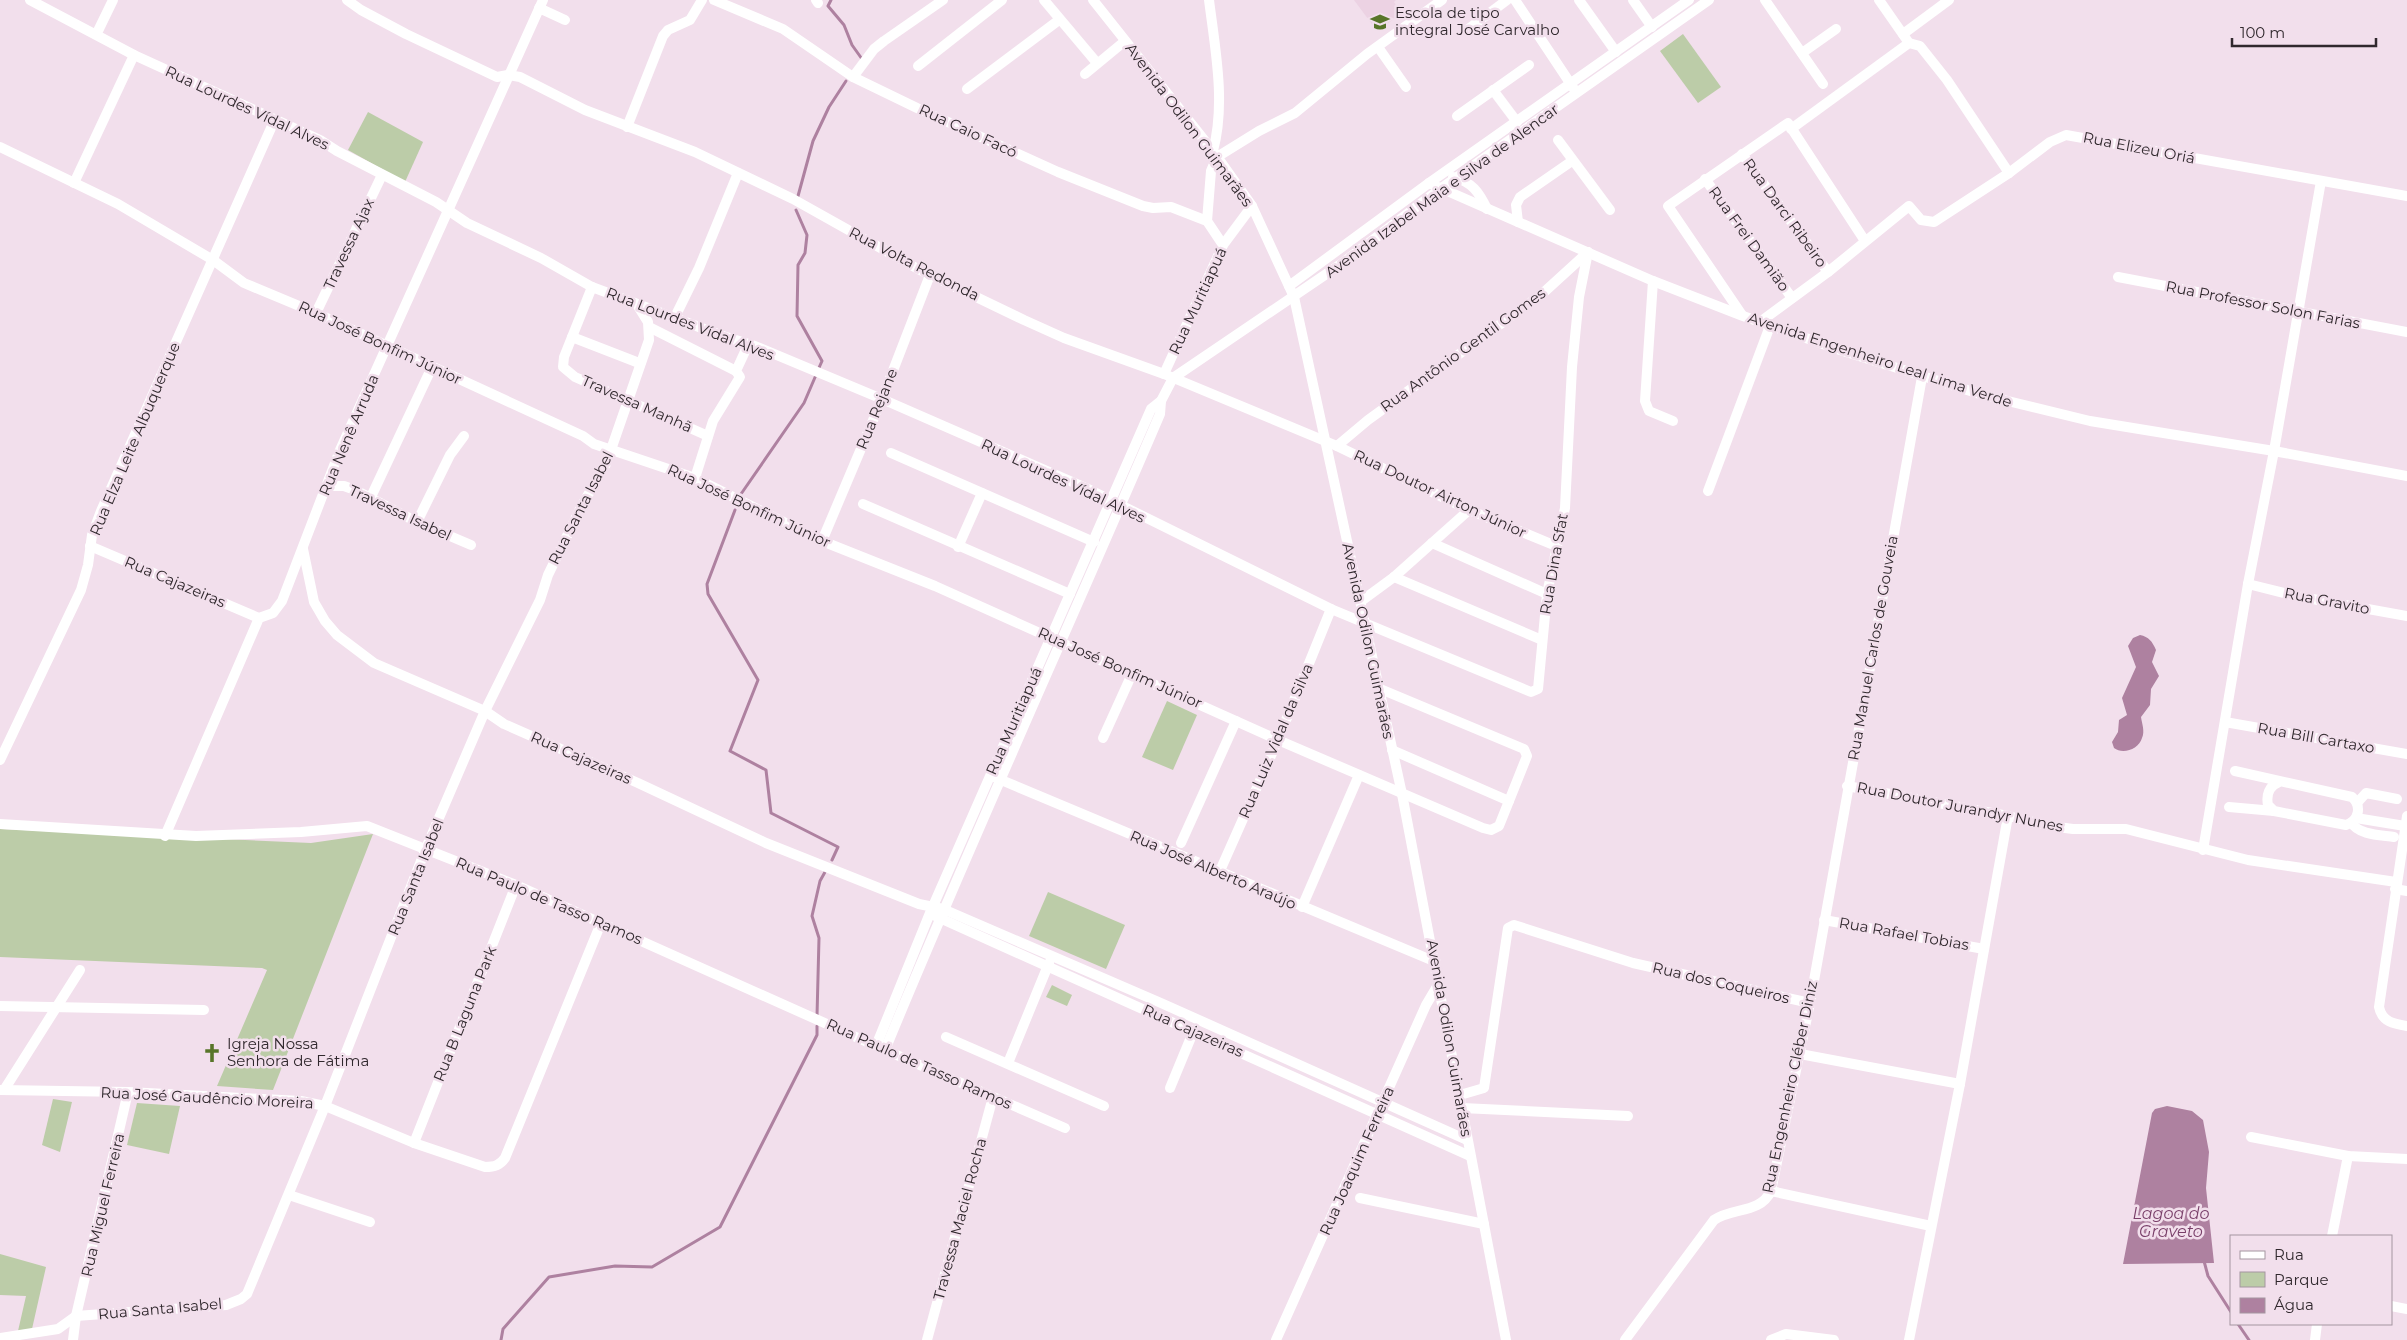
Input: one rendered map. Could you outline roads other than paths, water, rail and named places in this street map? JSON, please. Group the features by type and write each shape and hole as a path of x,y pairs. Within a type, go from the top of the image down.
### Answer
{"street":[{"name":"Rua Lourdes Vídal Alves","path":"30,0 97,33 134,55 320,140 382,175 436,202 447,211 554,264 592,287 638,306 675,317 755,346 1074,482 1331,609 1364,622"},
{"path":"97,33 113,0"},
{"name":"Rua Volta Redonda","path":"347,0 361,10 406,34 497,76 520,77 586,110 695,152 793,200 881,250 930,275 1064,338 1168,376 1325,441"},
{"path":"627,127 663,36 668,30 692,18 702,0"},
{"name":"Rua Caio Facó","path":"714,0 783,29 853,77 989,141 1132,202 1153,208 1171,207 1207,221"},
{"path":"853,77 874,49 943,0"},
{"path":"918,66 1002,0"},
{"path":"1044,0 1097,63"},
{"name":"Avenida Odilon Guimarães","path":"1093,0 1215,154 1252,206 1294,297 1402,794 1436,962 1467,1140 1506,1340"},
{"path":"1209,0 1218,95 1218,129 1211,171 1207,221 1223,245"},
{"path":"1215,154 1295,113 1442,0"},
{"path":"1467,30 1507,0"},
{"path":"1515,0 1574,89"},
{"path":"1579,0 1616,52"},
{"path":"1633,0 1652,27"},
{"name":"Avenida Izabel Maia e Silva de Alencar","path":"1168,376 1294,297 1341,264 1574,89 1616,52 1652,27 1693,3 1709,0"},
{"path":"1765,0 1823,84"},
{"path":"1879,0 1910,43 1920,46 1947,80 2009,173"},
{"path":"1903,34 1949,0"},
{"name":"Avenida Izabel Maia e Silva de Alencar","path":"1290,286 1429,183 1517,122 1635,53 1693,3"},
{"path":"541,4 566,20"},
{"name":"Rua Nenê Arruda","path":"259,618 273,613 279,606 304,549 340,450 541,4"},
{"path":"967,89 1059,20"},
{"path":"1802,53 1836,29"},
{"path":"1085,74 1125,41"},
{"path":"1630,43 1635,53"},
{"path":"1791,129 1910,43"},
{"path":"1378,48 1406,88"},
{"path":"74,182 134,55"},
{"path":"1457,116 1528,65"},
{"path":"1493,90 1517,122"},
{"name":"Rua Elza Leite Albuquerque","path":"0,760 84,583 90,546 101,510 276,119"},
{"path":"1708,491 1765,324 1792,298 1828,272 1865,241 1788,123 1668,206 1743,316"},
{"name":"Rua Elizeu Oriá","path":"1865,241 1908,206 1921,220 1934,222 2009,173 2050,142 2066,135 2407,196"},
{"path":"1558,140 1610,210"},
{"name":"Rua José Bonfim Júnior","path":"0,147 118,204 213,260 244,283 316,313 583,436 594,444 612,448 694,478 822,541 935,586 1359,776 1483,828 1495,829 1500,824 1509,801"},
{"name":"Rua Darci Ribeiro","path":"1742,154 1828,272"},
{"path":"1518,222 1516,205 1520,197 1572,161"},
{"path":"675,317 702,260 738,173"},
{"path":"1444,173 1458,178 1475,188 1487,209"},
{"name":"Travessa Ajax","path":"316,313 382,175"},
{"name":"Rua Frei Damião","path":"1705,179 1792,298"},
{"path":"2203,850 2248,584 2274,451 2296,312 2321,182"},
{"name":"Avenida Engenheiro Leal Lima Verde","path":"1429,183 1440,190 1653,281 1765,324 1922,377 1997,399 2090,421 2274,451 2407,476"},
{"name":"Rua Muritiapuá","path":"880,1048 936,912 995,777 1116,504 1160,414 1161,401 1168,376 1223,245 1252,206"},
{"path":"1371,226 1378,235"},
{"name":"Rua Antônio Gentil Gomes","path":"1337,446 1368,420 1542,294 1588,252"},
{"name":"Rua Dina Sfat","path":"1364,622 1531,692 1538,689 1547,594 1565,508 1572,367 1579,297 1588,252"},
{"path":"1335,254 1341,264"},
{"name":"Rua Rejane","path":"822,541 882,399 930,275"},
{"name":"Rua Professor Solon Farias","path":"2118,277 2407,332"},
{"path":"1653,281 1646,406 1649,411 1673,421"},
{"name":"Travessa Manhã","path":"592,287 563,363 568,372 708,436"},
{"path":"638,306 649,327 736,371 740,376 723,407 718,411 694,478"},
{"name":"Rua Santa Isabel","path":"76,1316 226,1305 241,1299 247,1294 325,1106 426,848 485,711 540,600 548,575 582,505 599,478 612,448 649,340 649,327"},
{"path":"572,337 640,363"},
{"path":"736,371 748,345"},
{"path":"370,499 432,367"},
{"name":"Rua Manuel Carlos de Gouveia","path":"1824,920 1922,377"},
{"path":"417,522 450,455 464,436"},
{"name":"Rua Doutor Airton Júnior","path":"1325,441 1469,510 1556,546"},
{"path":"892,453 1094,542"},
{"name":"Travessa Isabel","path":"328,486 349,487 417,522 472,545"},
{"path":"958,547 982,493"},
{"path":"863,504 958,547 1070,594"},
{"name":"Rua Muritiapuá","path":"1056,640 1070,594 1094,542 1116,504"},
{"path":"1360,602 1394,577 1469,510"},
{"path":"1432,543 1547,594"},
{"name":"Rua Cajazeiras","path":"90,546 259,618"},
{"name":"Rua Cajazeiras","path":"304,549 314,602 325,621 337,634 365,657 387,670 485,711 504,724 638,783 766,844 936,912 1047,968 1194,1030 1470,1156"},
{"path":"1394,577 1542,640"},
{"name":"Rua Gravito","path":"2248,584 2296,596 2407,616"},
{"name":"Rua Luiz Vidal da Silva","path":"1219,873 1278,740 1331,609"},
{"path":"165,836 259,618"},
{"path":"1103,738 1132,674"},
{"path":"1378,688 1521,746 1526,756 1509,801 1392,750"},
{"path":"1181,843 1236,721"},
{"name":"Rua Bill Cartaxo","path":"2225,722 2407,754"},
{"path":"2235,771 2348,796 2357,802"},
{"path":"1302,907 1359,776"},
{"name":"Rua José Alberto Araújo","path":"995,777 1219,873 1436,962"},
{"path":"2274,811 2268,805 2268,792 2271,787 2279,782"},
{"name":"Rua Doutor Jurandyr Nunes","path":"1847,786 2008,816 2050,826 2126,829 2248,860 2396,886 2407,891"},
{"path":"2394,837 2361,831 2355,828 2354,820 2357,802 2366,793 2397,799"},
{"path":"2229,807 2274,811 2339,824 2354,820 2406,821 2379,1007 2382,1017 2391,1023 2407,1026"},
{"path":"1909,1340 1960,1084 2008,816"},
{"name":"Rua Paulo de Tasso Ramos","path":"0,824 165,836 302,832 367,826 516,885 880,1048 1065,1128"},
{"name":"Rua B Laguna Park","path":"414,1143 516,885"},
{"name":"Rua Cajazeiras","path":"936,912 1052,956 1384,1101 1467,1140"},
{"name":"Rua Rafael Tobias","path":"1824,920 1984,948"},
{"name":"Rua Engenheiro Cléber Diniz","path":"1625,1340 1714,1220 1758,1206 1765,1201 1771,1191 1810,1004 1824,920"},
{"name":"Rua José Gaudêncio Moreira","path":"2,1090 128,1092 301,1101 325,1106 414,1143 485,1167 500,1164 506,1158 601,922"},
{"name":"Rua dos Coqueiros","path":"1460,1095 1484,1088 1508,928 1514,925 1633,963 1810,1004"},
{"path":"1008,1063 1052,956"},
{"path":"2,1090 80,970"},
{"name":"Rua Joaquim Ferreira","path":"1276,1340 1426,1005 1439,983"},
{"path":"0,1006 204,1010"},
{"path":"1170,1088 1194,1030"},
{"path":"946,1036 1104,1106"},
{"path":"1800,1054 1960,1084"},
{"name":"Rua Miguel Ferreira","path":"73,1340 76,1316 128,1092"},
{"name":"Travessa Maciel Rocha","path":"927,1340 994,1097"},
{"path":"1462,1108 1628,1116"},
{"path":"2251,1137 2348,1156 2407,1159"},
{"path":"2332,1235 2348,1156"},
{"path":"1771,1191 1931,1226"},
{"path":"289,1195 370,1222"},
{"path":"1360,1198 1476,1224 1484,1224"},
{"path":"2392,1306 2407,1309"},
{"path":"0,1338 58,1329 76,1316"},
{"path":"2314,1340 2316,1325"},
{"path":"1771,1340 1786,1334 1834,1340"}],"water":[{"path":"2140,635 2150,640 2156,650 2152,662 2159,676 2151,689 2150,705 2141,717 2143,735 2140,742 2130,750 2122,751 2114,748 2112,742 2118,732 2119,720 2127,715 2122,698 2136,667 2128,646 2133,638"},
{"name":"Lagoa do Graveto","path":"2167,1106 2192,1111 2203,1120 2209,1152 2206,1188 2214,1263 2123,1264 2152,1113 2155,1109"}],"waterway":[{"path":"831,0 828,6 844,25 852,45 862,59"},
{"path":"798,196 813,141 829,107 846,81"},
{"path":"796,210 807,235 805,253 798,265 797,316 822,361 818,370"},
{"path":"741,494 804,403 816,375"},
{"path":"735,510 707,584 708,594 758,680 730,751 766,770 771,813 838,847 832,860"},
{"path":"817,1016 819,938 812,916 820,881 825,872"},
{"path":"501,1340 503,1329 549,1277 615,1266 652,1267 720,1227 817,1035 817,1026"},
{"path":"2204,1261 2208,1276 2230,1310"},
{"path":"2239,1325 2249,1340"}],"place":[{"name":"Escola de tipo integral José Carvalho","path":"1380,22"},
{"name":"Igreja Nossa Senhora de Fátima","path":"212,1053"}]}
